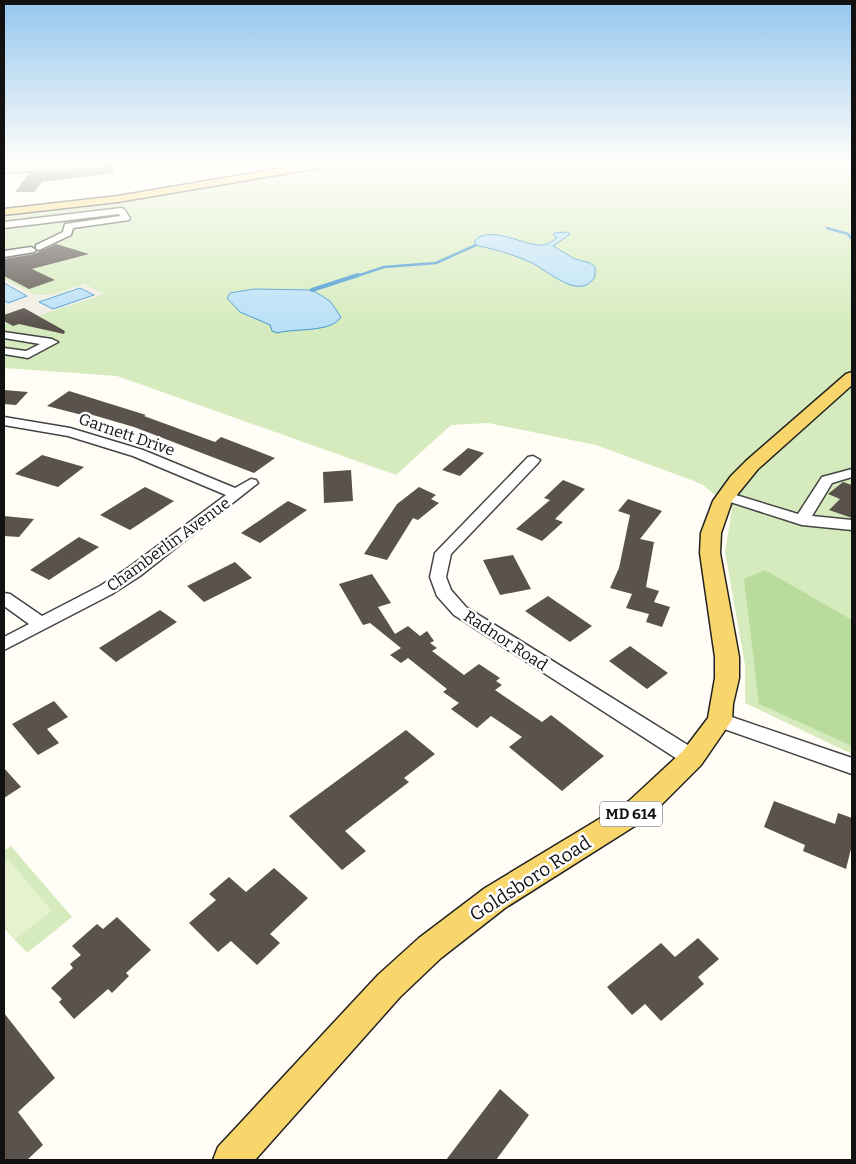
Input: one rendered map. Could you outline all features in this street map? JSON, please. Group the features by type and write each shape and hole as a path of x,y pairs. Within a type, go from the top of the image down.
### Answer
{"main road":[{"name":"Goldsboro Road","path":"231,1160 388,986 441,938 495,898 639,809 692,758 720,720 721,704 727,678 728,657 710,553 711,533 717,513 726,496 738,480 770,447 852,377"}],"street":[{"path":"4,225 60,218"},
{"path":"4,254 35,249 68,233 68,226 124,218"},
{"path":"4,335 52,342 28,355 4,351"},
{"name":"Garnett Drive","path":"4,421 70,432 138,453 236,494"},
{"name":"Radnor Road","path":"534,460 443,553 438,577 443,592 460,611 692,758"},
{"path":"802,520 827,480 852,472"},
{"name":"Chamberlin Avenue","path":"4,644 106,590 134,572 251,483"},
{"path":"726,496 802,520 852,525"},
{"path":"4,598 42,624"},
{"path":"720,720 852,766"}],"green space":[{"path":"4,218 852,218 852,754 745,703 745,665 725,552 732,509 703,485 596,445 488,423 451,425 396,475 117,376 4,368"},
{"path":"765,570 852,620 852,746 759,704 744,579"},
{"path":"11,846 72,917 27,953 4,928 4,851"},
{"path":"8,859 52,911 15,939 4,925 4,862"}],"shaded area":[{"path":"4,279 35,295 51,295 84,284 104,294 38,316 24,308 6,314 4,312 4,300 8,303 27,296 4,283"}],"water":[{"path":"567,232 570,234 553,246 575,259 590,263 595,267 595,277 588,284 581,286 563,282 530,262 504,252 478,246 474,242 480,237 496,235 544,245 557,238 553,235 554,233"},
{"path":"4,283 27,296 8,303 4,300"},
{"path":"80,288 94,295 53,309 39,302"},
{"path":"254,289 312,290 330,301 341,317 329,326 321,328 277,333 272,331 270,325 240,312 227,298 230,293"}],"building":[{"path":"56,244 89,254 32,269 55,280 29,289 4,276 4,259 34,254"},
{"path":"24,308 65,331 64,334 19,324 13,326 4,321 4,315"},
{"path":"4,390 28,392 16,405 4,404"},
{"path":"69,391 146,415 144,416 215,442 221,437 275,458 254,473 134,427 86,413 82,415 47,406"},
{"path":"468,448 484,453 460,476 442,470"},
{"path":"42,455 84,467 58,487 15,474"},
{"path":"351,470 353,501 324,503 323,472"},
{"path":"563,480 585,489 555,519 563,522 542,541 516,529 550,500 544,498"},
{"path":"843,482 852,485 852,518 829,510 840,499 828,494"},
{"path":"145,487 174,501 130,530 100,515"},
{"path":"419,487 436,495 431,499 439,503 418,520 413,518 387,560 364,554 397,504"},
{"path":"628,499 662,511 640,539 654,542 646,587 659,591 654,602 670,607 662,627 646,622 649,614 626,608 632,594 610,588 619,568 630,515 618,511"},
{"path":"288,501 307,510 260,543 241,533"},
{"path":"4,516 34,519 19,537 4,536"},
{"path":"79,537 99,547 49,580 30,570"},
{"path":"513,555 531,589 500,595 483,560"},
{"path":"235,562 252,578 204,602 187,586"},
{"path":"372,574 391,603 378,607 395,634 408,626 420,636 427,631 434,641 430,643 437,648 432,651 464,675 479,664 500,678 496,681 502,685 495,690 542,722 551,715 604,756 562,791 509,747 522,737 491,716 477,728 451,709 459,703 443,692 447,689 408,658 401,663 390,655 401,648 370,623 363,625 339,584"},
{"path":"548,596 592,626 570,642 525,611"},
{"path":"160,610 177,622 116,662 99,648"},
{"path":"630,646 668,673 647,689 609,661"},
{"path":"54,701 68,717 47,729 59,743 38,755 12,724"},
{"path":"406,730 435,754 404,778 409,782 345,831 366,851 342,870 289,816"},
{"path":"4,768 21,787 4,798"},
{"path":"774,801 835,824 838,813 852,818 852,845 846,869 803,851 805,845 764,827"},
{"path":"274,868 308,898 270,934 280,943 257,965 231,941 218,952 189,923 216,900 209,894 229,877 246,892"},
{"path":"117,917 151,950 126,973 129,976 112,993 108,989 74,1019 59,1002 62,999 51,988 73,968 70,964 81,955 72,946 97,924 103,929"},
{"path":"698,938 719,959 698,977 704,984 661,1021 645,1004 632,1015 607,987 661,943 675,957"},
{"path":"4,1013 55,1078 18,1112 43,1145 27,1160 4,1160"},
{"path":"500,1089 529,1115 496,1160 446,1160"}],"waterway":[{"path":"827,228 848,234 852,239"},
{"path":"354,277 384,267 436,263 476,245"},
{"path":"312,290 358,275"}]}
